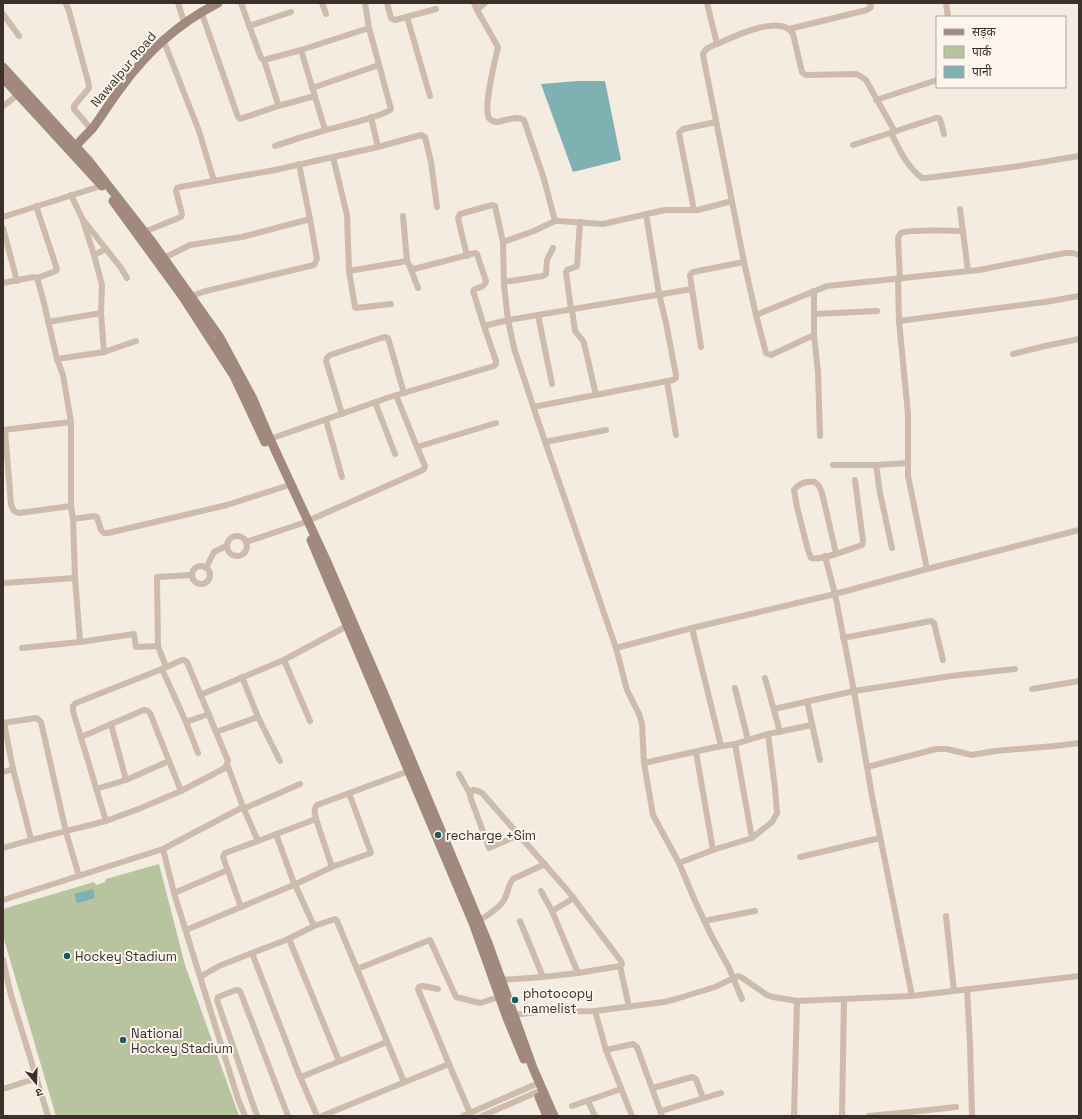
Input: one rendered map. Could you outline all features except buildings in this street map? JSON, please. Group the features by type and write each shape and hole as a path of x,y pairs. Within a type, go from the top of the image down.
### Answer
{"street":[{"path":"178,3 184,22"},
{"name":"Nawalpur Road","path":"75,147 91,129 121,88 163,39 184,22 201,11 218,3"},
{"path":"241,3 261,58 264,60 278,106"},
{"path":"322,3 326,14"},
{"path":"275,146 388,112 391,109 369,28 365,3"},
{"path":"388,3 393,19 395,20 436,9"},
{"path":"474,3 498,47 488,94 488,118 491,121 496,122 520,118 524,120 544,180 555,221"},
{"path":"477,10 485,3"},
{"path":"707,3 717,44"},
{"path":"788,29 867,10 871,7 870,3"},
{"path":"946,3 948,16"},
{"path":"66,4 90,88 74,106 74,109 91,129"},
{"path":"201,11 238,117 240,119 278,106 315,96"},
{"path":"249,26 291,12"},
{"path":"3,14 18,36"},
{"path":"407,17 430,96"},
{"path":"814,335 771,355 766,353 744,262 703,55 703,51 705,49 746,31 771,25 786,27 793,34 802,72 804,74 856,74 866,80 893,132 902,154 922,178 1013,167 1079,156"},
{"path":"264,60 301,50 369,28"},
{"path":"163,39 199,131 214,181"},
{"path":"301,50 325,130"},
{"path":"312,88 379,65"},
{"path":"3,67 89,162 164,258 219,336 253,399 267,440 286,486 306,521 347,626 473,923 499,997 547,1116"},
{"path":"3,78 101,186 183,297 234,376 306,521 384,694 479,921 533,1068 554,1116"},
{"path":"876,100 936,80"},
{"path":"3,106 18,95"},
{"path":"372,117 378,147"},
{"path":"853,145 936,118 940,119 944,134"},
{"path":"694,210 679,133 683,129 716,122"},
{"path":"144,232 181,218 182,214 176,191 177,188 275,170 378,147 421,135 425,137 431,162 437,207"},
{"path":"332,157 347,215 349,271 355,307 391,304"},
{"path":"191,296 314,265 317,259 299,164"},
{"path":"3,217 101,186"},
{"path":"72,195 82,218 102,285 101,314 104,352"},
{"path":"503,242 534,231 555,221 603,224 665,210 698,210 732,201"},
{"path":"466,256 458,218 460,214 492,205 495,206 503,242 504,282 508,320 514,348 616,648 627,690 639,714 642,724 644,763 653,815 679,864 704,921 742,999"},
{"path":"3,283 34,277 37,278 56,271 57,269 36,206"},
{"path":"960,209 968,271"},
{"path":"533,407 673,380 676,378 646,214"},
{"path":"403,216 407,261 418,288"},
{"path":"82,218 121,268 126,278"},
{"path":"164,258 190,245 242,237 310,219"},
{"path":"580,222 577,266 567,270 566,272 575,331 584,343 596,395"},
{"path":"3,228 4,237 17,281"},
{"path":"927,569 907,472 908,414 899,322 898,238 905,232 927,230 962,231"},
{"path":"504,282 543,276 546,274 547,260 553,248"},
{"path":"94,255 106,249"},
{"path":"267,440 396,395 494,366 496,364 473,291 475,288 486,284 478,254 476,253 414,269 410,268"},
{"path":"756,314 827,286 968,271 1066,253 1079,254"},
{"path":"349,271 407,261"},
{"path":"701,347 690,275 694,272 744,262"},
{"path":"37,278 57,359 63,375 70,422 71,506 80,642"},
{"path":"484,326 508,320 692,289"},
{"path":"814,291 814,335 818,372 820,436"},
{"path":"899,322 1079,296"},
{"path":"815,314 877,311"},
{"path":"48,322 101,314"},
{"path":"538,315 552,384"},
{"path":"342,414 326,361 330,355 384,337 388,338 404,393"},
{"path":"1013,354 1079,339"},
{"path":"57,359 104,352 136,340"},
{"path":"667,381 676,435"},
{"path":"246,542 306,521 423,470 425,466 396,395"},
{"path":"375,402 395,454"},
{"path":"326,420 342,477"},
{"path":"70,422 4,430 11,506 14,511 19,513 71,506"},
{"path":"417,447 496,423"},
{"path":"545,442 606,430"},
{"path":"833,465 908,463"},
{"path":"876,465 881,501 892,548"},
{"path":"836,554 822,493 819,486 815,482 812,482 803,483 795,488 794,492 797,507 808,550 812,558 836,554 862,545 863,542 855,480"},
{"path":"73,519 94,516 97,517 101,530 104,533 108,533 227,505 286,486"},
{"path":"616,648 692,628 835,594 1079,530"},
{"path":"233,536 242,537 246,542 246,549 238,556 235,556 229,552 226,546 228,540 233,536"},
{"path":"206,568 214,552 226,546"},
{"path":"825,556 835,594 880,838 912,996"},
{"path":"203,566 206,568 210,575 209,578 206,582 200,584 197,583 193,579 193,571 197,567 203,566"},
{"path":"192,575 157,577 158,646 164,668 198,753"},
{"path":"3,583 75,578"},
{"path":"843,638 931,621 934,622 943,660"},
{"path":"200,695 284,660 347,626"},
{"path":"692,628 721,746"},
{"path":"22,648 80,642 134,634 136,647 158,646"},
{"path":"106,821 73,711 75,705 184,660 187,662 209,714 228,761 227,764 243,808 258,841"},
{"path":"284,660 310,721"},
{"path":"774,709 854,691 951,676 1014,669"},
{"path":"242,677 258,717 280,761"},
{"path":"765,678 780,732"},
{"path":"1032,689 1079,681"},
{"path":"735,688 748,740"},
{"path":"807,701 820,760"},
{"path":"81,737 144,710 148,710 181,791"},
{"path":"186,722 209,714"},
{"path":"216,732 258,717"},
{"path":"31,840 3,723 36,718 39,720 66,832 79,876"},
{"path":"111,724 126,780"},
{"path":"644,763 734,744 768,734 812,725"},
{"path":"679,864 713,850 752,838 776,817 775,788 768,734"},
{"path":"867,767 936,749 946,749 972,755 996,751 1079,743"},
{"path":"734,744 752,838"},
{"path":"696,752 713,850"},
{"path":"96,789 126,780 169,761"},
{"path":"3,848 106,821 141,808 181,791 225,768 227,764"},
{"path":"3,772 13,769"},
{"path":"332,867 316,819 314,810 317,804 409,771"},
{"path":"459,774 470,794 489,848 519,835"},
{"path":"3,900 163,849 243,808 300,784"},
{"path":"470,794 473,790 482,793 574,898 621,961 622,964 620,966 629,1007"},
{"path":"186,930 296,884 332,867 372,853 349,793"},
{"path":"241,907 223,857 225,853 316,819"},
{"path":"276,834 314,926"},
{"path":"800,857 880,838"},
{"path":"163,849 174,893 245,1116"},
{"path":"479,921 495,909 504,899 513,878 545,864"},
{"path":"174,893 228,870"},
{"path":"541,891 552,911 578,974"},
{"path":"552,911 574,898"},
{"path":"704,921 755,911"},
{"path":"946,916 954,991"},
{"path":"200,977 219,966 289,939 314,926 335,919 404,1082"},
{"path":"520,921 543,977"},
{"path":"289,939 339,1061"},
{"path":"357,969 430,940 456,997 480,1003 499,997"},
{"path":"252,953 300,1077 317,1116"},
{"path":"3,960 11,996 48,1116"},
{"path":"501,980 578,974 620,966"},
{"path":"514,1015 537,1012 596,1011 676,999 715,987 738,976 762,992 773,997 797,1001 912,996 1079,976"},
{"path":"438,989 423,986 419,987 418,989 470,1113"},
{"path":"257,1116 217,1000 218,997 236,990 240,991 288,1116"},
{"path":"967,990 972,1116"},
{"path":"842,1116 844,998"},
{"path":"794,1116 797,1001"},
{"path":"596,1011 606,1050 632,1116"},
{"path":"300,1077 387,1042"},
{"path":"606,1050 633,1044 637,1047 662,1114 703,1098 721,1093"},
{"path":"322,1116 449,1064"},
{"path":"653,1088 692,1077 696,1079 703,1098"},
{"path":"3,1089 37,1078"},
{"path":"463,1116 536,1088"},
{"path":"482,1116 536,1088"},
{"path":"572,1106 621,1089"},
{"path":"588,1101 595,1116"},
{"path":"242,1109 252,1105"},
{"path":"869,1116 910,1114 956,1107"}],"green space":[{"name":"National Hockey Stadium","path":"159,864 185,965 239,1116 56,1116 3,936 3,909 94,882 96,885 105,882 106,879"}],"water":[{"path":"578,81 605,81 621,160 573,172 541,84"},
{"path":"93,889 95,898 77,903 74,894"}],"place":[{"name":"recharge +Sim","path":"438,835"},
{"name":"Hockey Stadium","path":"67,956"},
{"name":"photocopy namelist","path":"515,1000"},
{"name":"National Hockey Stadium","path":"123,1040"}]}
